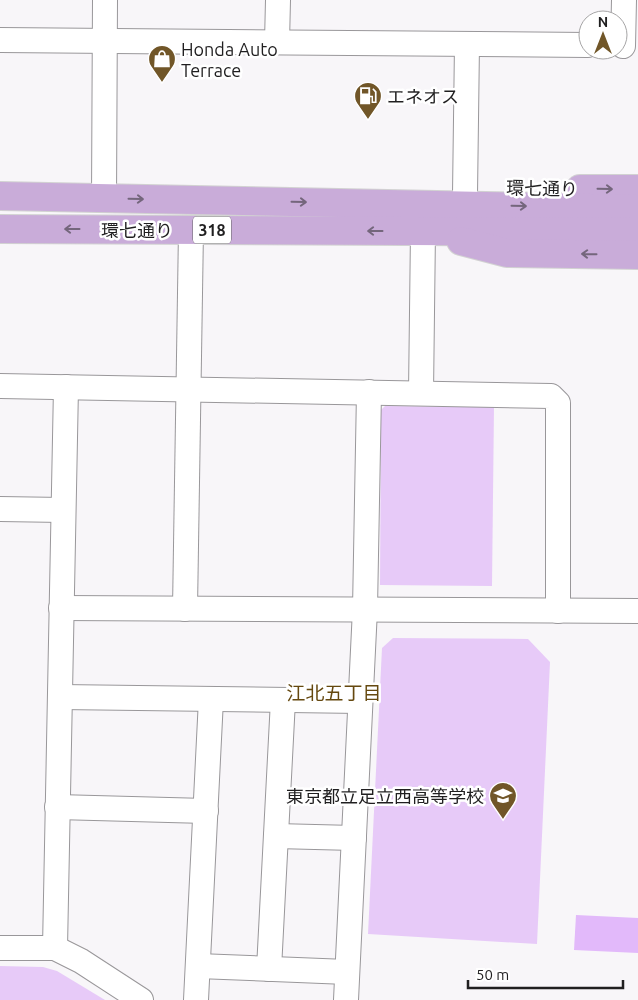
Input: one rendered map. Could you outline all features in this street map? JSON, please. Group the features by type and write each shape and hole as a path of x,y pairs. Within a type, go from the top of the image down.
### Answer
{"main road":[{"name":"環七通り","path":"418,204 495,188 638,190"},
{"name":"環七通り","path":"0,196 418,204 628,220"},
{"name":"環七通り","path":"0,229 424,231 628,220"},
{"name":"環七通り","path":"424,231 507,252 638,255"}],"street":[{"path":"104,198 106,0"},
{"path":"277,42 278,0"},
{"path":"0,40 578,45"},
{"path":"465,194 467,44"},
{"path":"185,609 192,230"},
{"path":"422,393 424,231"},
{"path":"0,386 551,396 558,403 558,610"},
{"path":"55,948 66,387"},
{"path":"346,1000 365,609 369,392"},
{"path":"0,509 63,510"},
{"path":"61,608 638,611"},
{"path":"60,697 360,701"},
{"path":"196,1000 211,699"},
{"path":"269,969 283,700"},
{"path":"57,808 206,811"},
{"path":"276,836 354,838"},
{"path":"0,948 55,948 81,961 141,1000"},
{"path":"198,966 347,972"}],"shaded area":[{"path":"385,406 494,407 492,586 380,585 381,410"},
{"path":"393,638 528,639 550,662 537,944 368,934 382,648"},
{"path":"576,915 638,918 638,953 574,950"},
{"path":"0,966 43,967 57,971 105,1000 0,1000"}],"place":[{"name":"Honda Auto Terrace","path":"162,83"},
{"name":"エネオス","path":"368,120"},
{"name":"東京都立足立西高等学校","path":"503,820"}],"district":[{"name":"江北五丁目","path":"334,693"}]}
